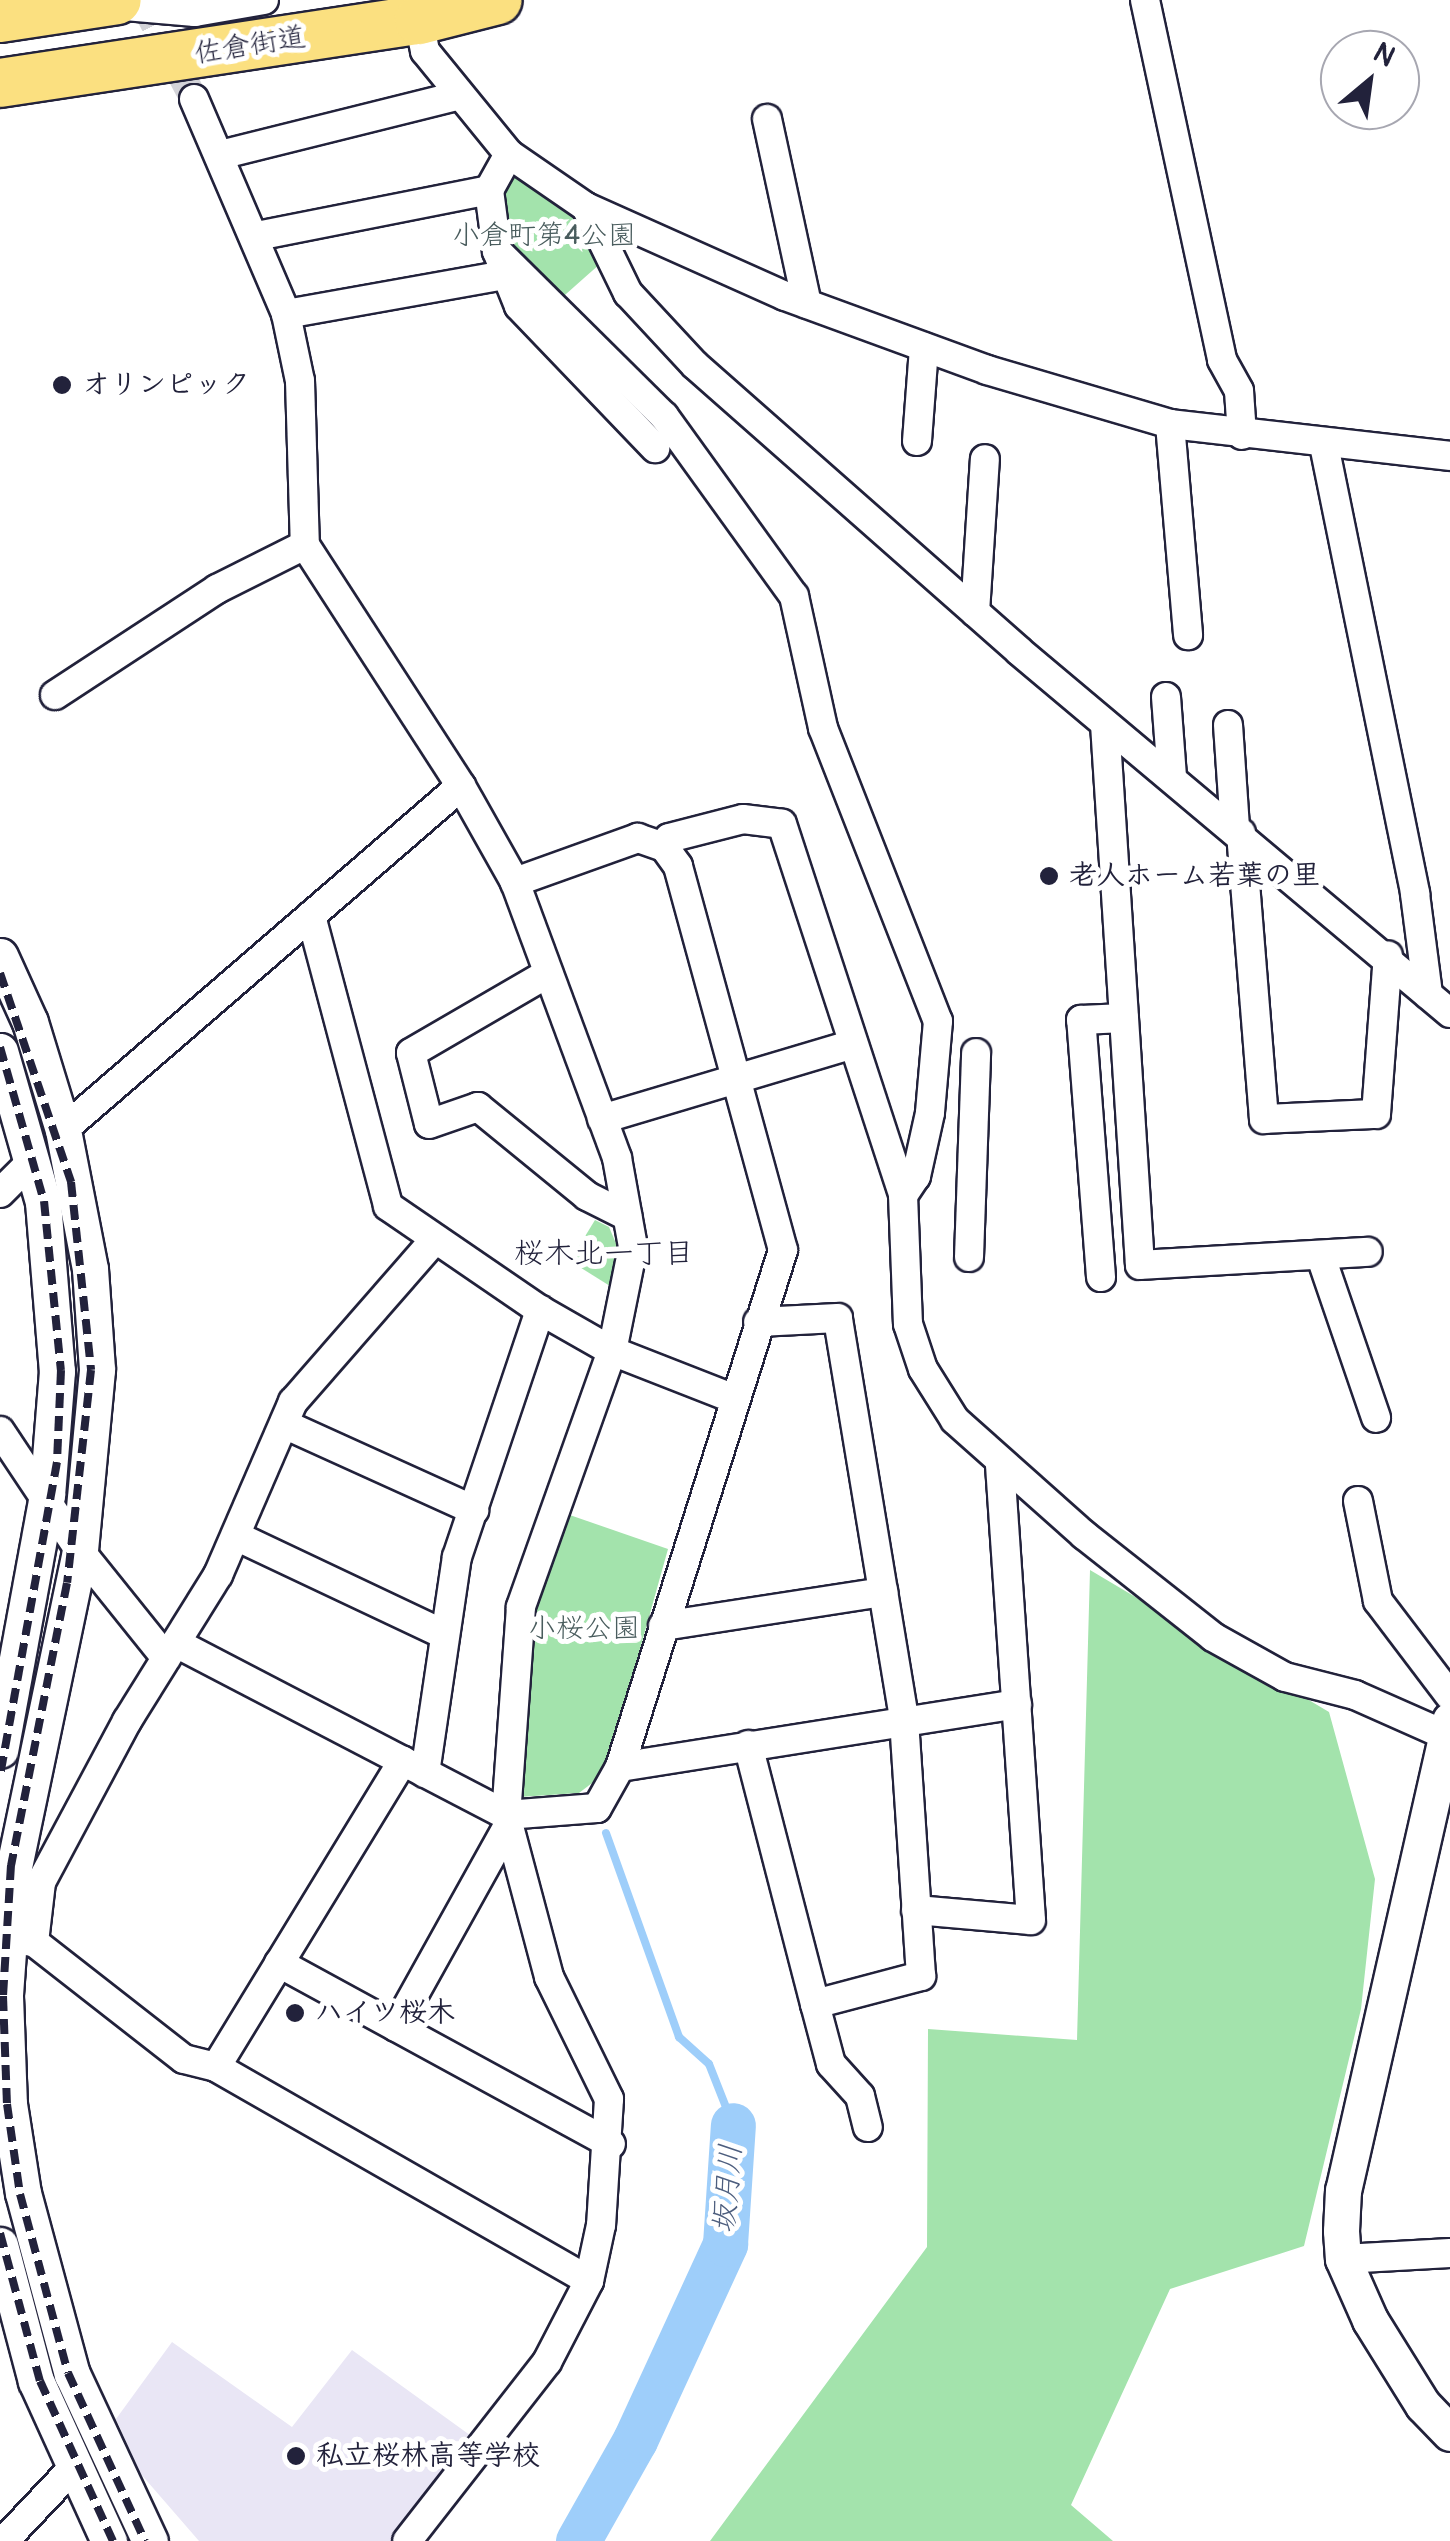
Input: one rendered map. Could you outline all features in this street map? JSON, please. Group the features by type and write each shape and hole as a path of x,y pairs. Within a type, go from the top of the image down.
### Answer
{"highway":[{"name":"佐倉街道","path":"0,83 417,10 498,0"},
{"path":"0,18 106,2"}],"street":[{"path":"106,2 195,12 264,0"},
{"path":"1145,0 1222,360 1239,391 1242,434"},
{"path":"417,10 425,50 457,96 508,154 586,207 806,304 924,347 1170,424 1324,445 1450,456"},
{"path":"220,155 457,96"},
{"path":"194,99 257,236 286,314 300,381 306,545 462,786 514,882 602,1119 633,1247 612,1351 521,1607 508,1819 550,1977 609,2098 611,2144 589,2281 546,2362 407,2541"},
{"path":"768,120 806,304"},
{"path":"508,154 489,190 500,263 518,306 655,448"},
{"path":"257,236 489,190"},
{"path":"586,207 628,293 695,365 974,612 1450,1012"},
{"path":"286,314 500,263"},
{"path":"500,263 664,416 794,596 823,728 938,1022 930,1113 916,1176 903,1195"},
{"path":"917,441 924,347"},
{"path":"1170,424 1188,635"},
{"path":"1324,445 1415,894 1428,994"},
{"path":"974,612 986,459"},
{"path":"55,695 217,590 306,545"},
{"path":"1166,697 1172,777"},
{"path":"1105,724 1140,1265 1368,1252"},
{"path":"1228,725 1264,1119 1376,1114 1388,956"},
{"path":"63,1130 462,786"},
{"path":"664,847 669,838 742,820 782,824 903,1195 908,1324 923,1368 955,1420 1000,1464 1213,1636 1285,1677 1354,1695 1446,1727 1343,2190 1343,2259 1396,2364 1450,2434"},
{"path":"0,1431 47,1495 80,1550 171,1650 414,1767 508,1819 597,1808 620,1766 732,1398 783,1250 678,866 664,847 638,838 514,882"},
{"path":"311,916 388,1206 540,1310 612,1351 732,1398"},
{"path":"0,956 30,1022 63,1130 90,1269 96,1370 80,1550 14,1866 9,2104 40,2264 72,2374 150,2541"},
{"path":"546,975 412,1053 429,1124 478,1107 587,1196 627,1216"},
{"path":"1100,1277 1081,1020 1124,1018"},
{"path":"602,1119 852,1044"},
{"path":"0,1051 34,1159 54,1282 58,1371 47,1495 0,1750"},
{"path":"969,1257 976,1053"},
{"path":"0,1194 34,1159"},
{"path":"14,1940 41,1882 236,1536 293,1402 435,1239"},
{"path":"1322,1257 1376,1418"},
{"path":"216,2067 279,1964 414,1767 457,1557 540,1310"},
{"path":"758,1322 838,1318 904,1718 921,1976 815,2004"},
{"path":"284,1424 474,1510"},
{"path":"916,1910 1031,1920 1000,1464"},
{"path":"1358,1501 1378,1601 1450,1696"},
{"path":"236,1536 443,1634"},
{"path":"663,1626 884,1592"},
{"path":"620,1766 904,1718 1018,1704"},
{"path":"748,1744 831,2064 860,2096 868,2127"},
{"path":"396,2028 508,1819"},
{"path":"14,1940 184,2059 216,2067 589,2281"},
{"path":"279,1964 611,2144"},
{"path":"0,2245 36,2381 72,2468 109,2541"},
{"path":"1343,2259 1450,2253"},
{"path":"4,2541 72,2468"}],"shaded area":[{"name":"私立桜林高等学校","path":"172,2342 292,2427 352,2350 474,2438 393,2541 199,2541 140,2473 116,2419"}],"green space":[{"name":"小倉町第4公園","path":"512,164 578,214 601,263 557,302 501,247 493,191"},
{"path":"595,1220 609,1227 621,1255 610,1286 570,1261"},
{"name":"小桜公園","path":"564,1513 668,1549 614,1742 596,1780 579,1793 519,1797 528,1619"},
{"path":"1090,1570 1329,1712 1375,1879 1361,2009 1304,2246 1170,2289 1071,2505 1113,2541 710,2541 927,2247 928,2029 1077,2040"}],"waterway":[{"name":"坂月川","path":"606,1833 679,2037 709,2064 733,2125"},
{"name":"坂月川","path":"578,2541 635,2440 725,2244 733,2125"}],"tunnel":[{"path":"142,0 194,99"}],"railway":[{"path":"0,973 71,1182 91,1370 67,1583 11,1865 3,1996 7,2104 20,2194 68,2373 145,2541"},
{"path":"0,1047 44,1201 61,1370 57,1462 0,1777"},
{"path":"0,2233 40,2381 113,2541"}],"place":[{"name":"オリンピック","path":"62,385"},
{"name":"老人ホーム若葉の里","path":"1049,876"},
{"name":"ハイツ桜木","path":"295,2013"},
{"name":"私立桜林高等学校","path":"296,2456"}],"district":[{"name":"桜木北一丁目","path":"604,1254"}]}
